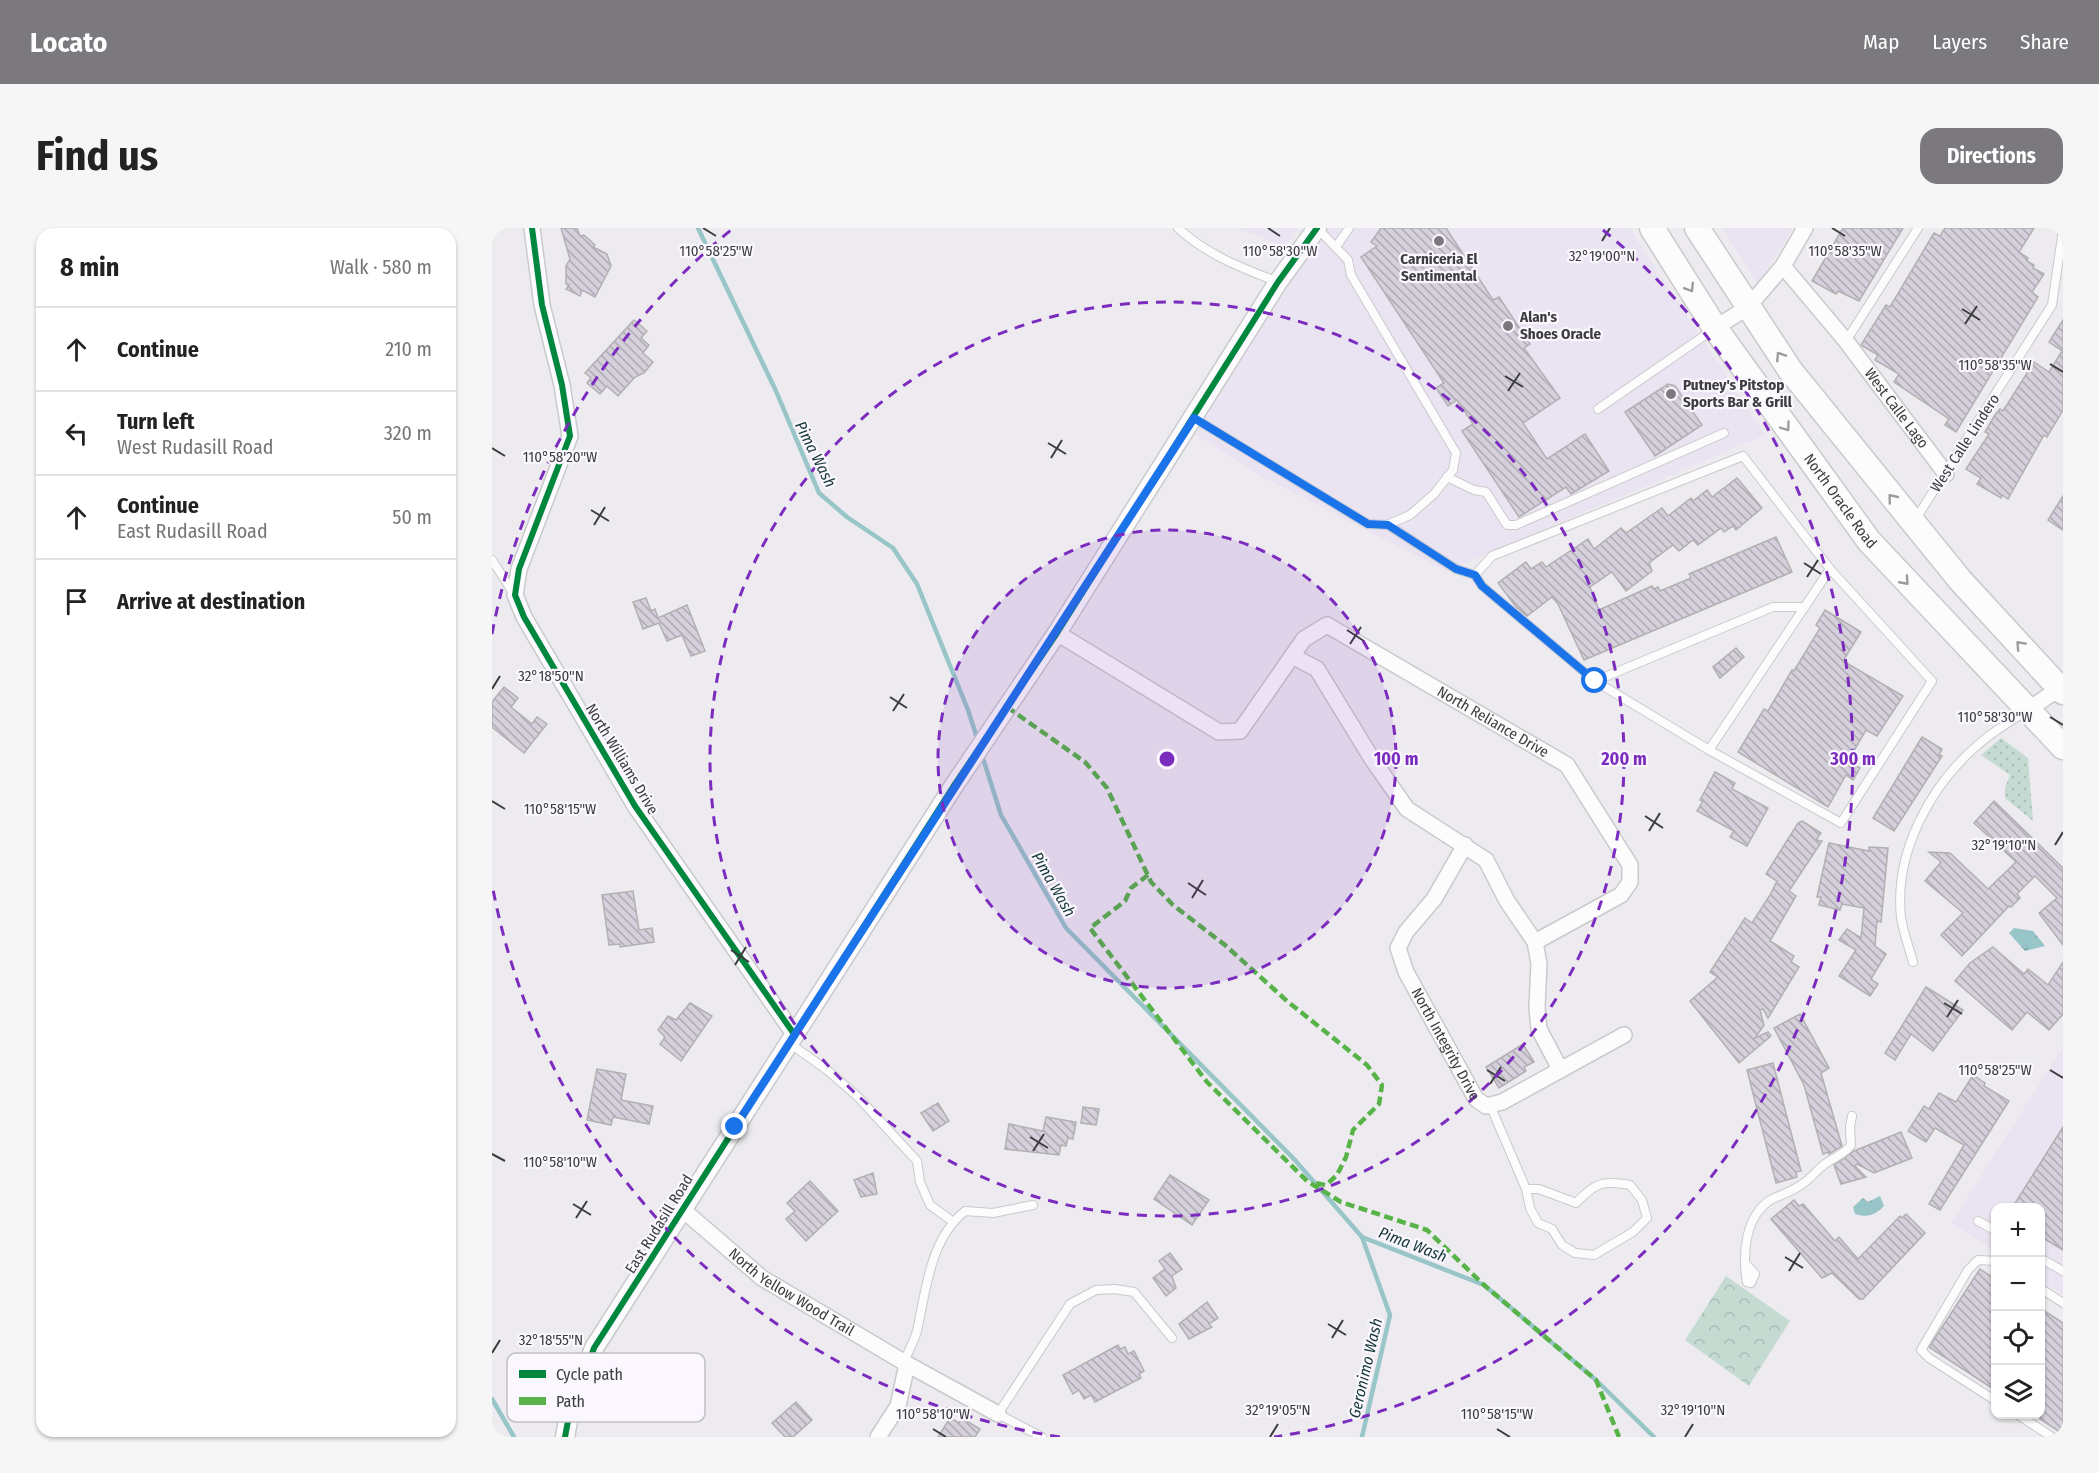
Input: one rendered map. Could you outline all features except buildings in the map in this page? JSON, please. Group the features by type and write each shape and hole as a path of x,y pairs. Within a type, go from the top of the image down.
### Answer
{"highway":[{"name":"North Oracle Road","path":"1652,228 1715,328 1869,541 2026,711 2063,747"},
{"path":"1697,228 1790,370 1912,524 1959,580 2062,688"}],"street":[{"path":"515,595 519,568 570,436 562,385 542,305 532,228"},
{"name":"East Rudasill Road","path":"592,1353 953,787 1057,633 1278,282 1317,228"},
{"path":"1715,328 1748,307 1783,266 1805,228"},
{"name":"West Calle Lago","path":"1783,266 1845,341 1946,474"},
{"name":"North Williams Drive","path":"515,595 524,617 635,806 791,1038"},
{"name":"North Reliance Drive","path":"1292,656 1304,639 1327,625 1567,765 1630,866 1630,882 1621,895 1535,942"},
{"path":"1057,633 1219,732 1240,731 1292,656 1317,669 1372,759 1407,808 1486,860 1507,901 1535,942 1539,964 1536,1008 1539,1029 1560,1070"},
{"path":"2026,711 2062,688"},
{"name":"North Integrity Drive","path":"1465,845 1434,899 1406,932 1398,948 1406,972 1476,1100 1486,1106 1503,1102 1624,1035"},
{"name":"North Yellow Wood Trail","path":"682,1209 762,1278 998,1414"},
{"path":"878,1437 898,1406 906,1363"},
{"name":"East Rudasill Road","path":"565,1437 568,1422"}],"lane":[{"path":"1178,228 1204,249 1237,267 1278,282"},
{"path":"1194,418 1368,524 1388,525 1410,515 1434,494 1453,470 1456,453 1351,275 1348,260 1317,228"},
{"path":"1336,247 1349,228"},
{"path":"1845,341 1918,228"},
{"name":"West Calle Lindero","path":"1912,524 2052,305 2063,230"},
{"path":"1598,409 1715,328"},
{"path":"1447,477 1474,490 1486,492 1507,525 1516,525 1724,433"},
{"path":"1388,525 1456,569 1475,575 1482,586 1595,681 1709,750 1841,823 1932,681 1830,569 1743,456 1492,556 1475,575"},
{"path":"492,560 515,595"},
{"path":"1709,750 1830,569"},
{"path":"1595,681 1773,607 1805,607"},
{"path":"1913,962 1901,918 1901,870 1914,830 1949,775 1974,749 2026,711"},
{"path":"791,1038 857,1096 917,1161 920,1182 930,1205 952,1221"},
{"path":"1490,1105 1526,1189 1530,1208 1538,1223 1552,1229 1562,1245 1575,1254 1594,1255 1633,1232 1647,1218 1642,1200 1630,1185 1610,1182 1592,1187 1576,1203 1539,1189 1526,1189"},
{"path":"1746,1264 1747,1236 1755,1214 1771,1200 1804,1183 1847,1150 1851,1145 1852,1116"},
{"path":"906,1363 916,1334 933,1258 952,1221 965,1211 993,1213 1033,1205"},
{"path":"1978,1221 1991,1229"},
{"path":"1991,1261 1978,1260 1968,1270 1921,1350 1929,1359 1991,1398"},
{"path":"2045,1261 2063,1271"},
{"path":"1042,1437 998,1414 1070,1304 1096,1290 1115,1289 1134,1292 1172,1338"},
{"path":"2045,1291 2063,1303"},
{"path":"2025,1419 2052,1437"}],"shaded area":[{"path":"1236,228 1299,228 1285,250 1262,237"},
{"path":"1327,228 1629,228 1765,435 1446,571 1259,475 1193,433"},
{"path":"1722,228 1793,228 1758,284"},
{"path":"2063,1047 2063,1294 2045,1283 2045,1203 1991,1203 1991,1248 1951,1223"}],"green space":[{"path":"2001,738 2028,758 2033,821 2005,798 2005,788 2010,775 1981,755"},
{"path":"1726,1276 1790,1321 1749,1386 1685,1340"}],"water":[{"path":"2014,928 2033,931 2045,946 2025,951 2009,933"},
{"path":"1880,1196 1884,1206 1878,1212 1868,1216 1855,1214 1853,1207 1863,1198 1868,1202"}],"waterway":[{"name":"Pima Wash","path":"698,228 776,391 819,493 847,517 893,548 917,584 968,710 978,741"},
{"name":"Pima Wash","path":"982,755 1001,815 1066,928 1294,1159 1362,1237 1484,1285 1596,1380 1654,1437"},
{"name":"Geronimo Wash","path":"1362,1237 1390,1315 1362,1437"},
{"path":"492,1399 514,1437"}],"marked path":[{"path":"1007,707 1085,762 1107,788 1151,882 1173,905 1225,945 1287,1001 1367,1065 1382,1085 1379,1104 1353,1130 1346,1157 1337,1175 1326,1185 1315,1183"},
{"path":"1148,875 1131,888 1125,901 1090,928 1207,1082 1307,1181 1341,1202 1427,1230 1484,1285 1596,1380 1619,1437"}],"cycle path":[{"path":"532,228 542,305 562,385 570,436 519,569 515,595 524,617 635,806 794,1034"},
{"path":"592,1353 953,787 1057,633 1278,282 1317,228"},
{"path":"565,1437 568,1422"}],"place":[{"name":"Carniceria El Sentimental","path":"1439,241"},
{"name":"Alan's Shoes Oracle","path":"1508,326"},
{"name":"Putney's Pitstop Sports Bar & Grill","path":"1671,394"}],"route":[{"path":"735,1127 953,787 1057,633 1194,418 1368,524 1388,525 1456,569 1475,575 1482,586 1595,681"}]}
